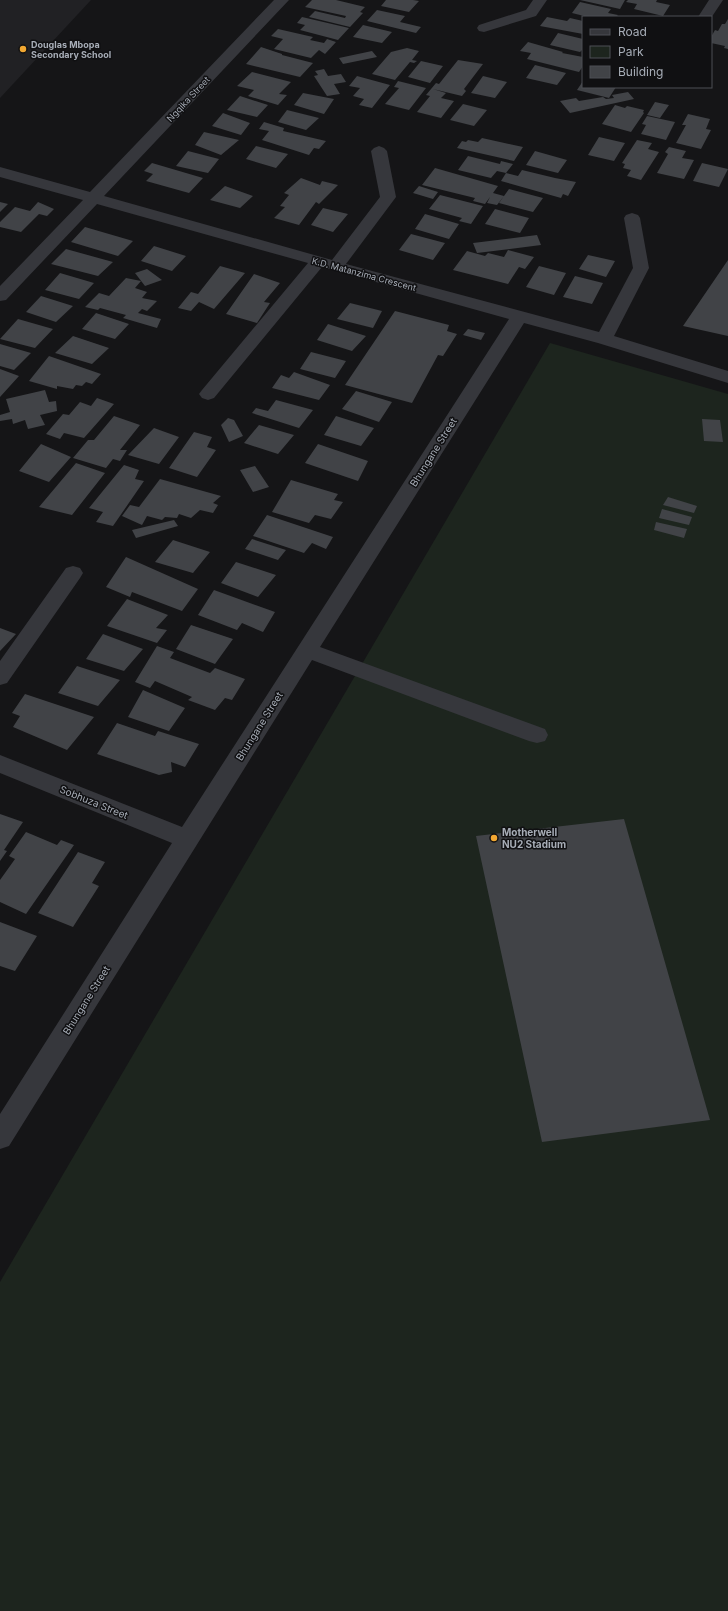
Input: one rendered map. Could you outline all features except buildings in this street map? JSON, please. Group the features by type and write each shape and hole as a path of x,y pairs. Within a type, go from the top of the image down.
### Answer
{"street":[{"name":"Ngqika Street","path":"0,296 282,0"},
{"path":"484,28 531,13 540,0"},
{"path":"706,16 716,0"},
{"path":"336,266 388,197 379,151"},
{"name":"K.D. Matanzima Crescent","path":"0,172 319,262 520,315 728,377"},
{"path":"604,339 641,268 632,218"},
{"path":"208,394 319,262"},
{"name":"Bhungane Street","path":"0,1137 187,839 520,315"},
{"path":"0,677 74,573"},
{"path":"307,650 537,735"},
{"name":"Sobhuza Street","path":"0,764 187,839"}],"shaded area":[{"name":"Douglas Mbopa Secondary School","path":"0,0 91,0 0,98"}],"green space":[{"name":"Motherwell NU2 Stadium","path":"550,343 728,394 728,1611 0,1611 0,1282"}],"place":[{"name":"Douglas Mbopa Secondary School","path":"23,49"},
{"name":"Motherwell NU2 Stadium","path":"494,838"}]}
